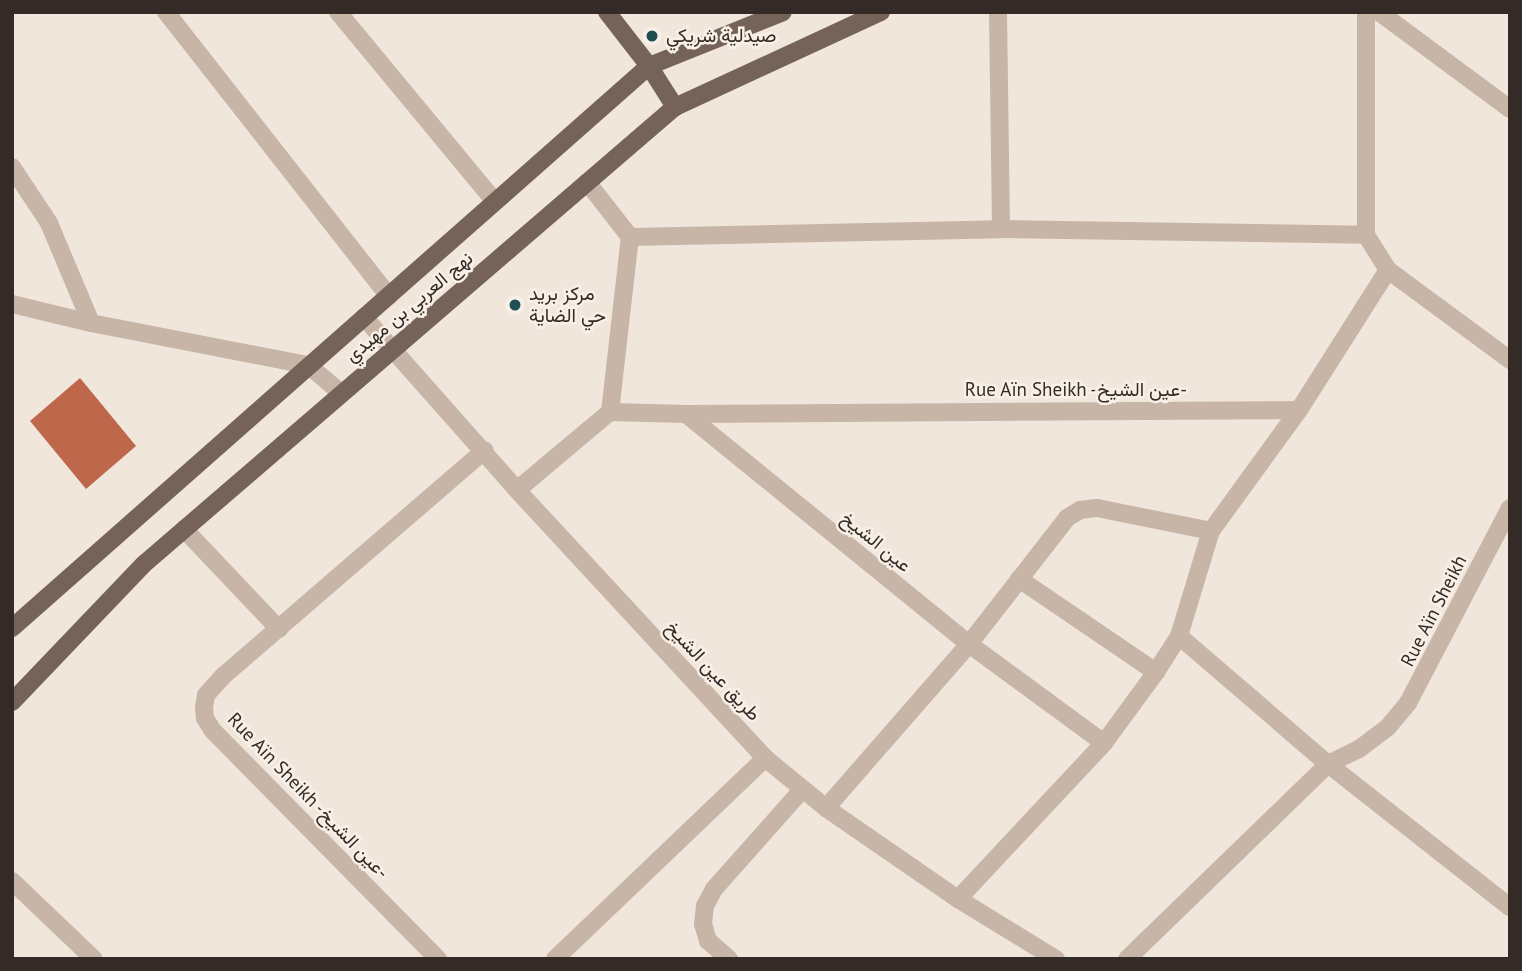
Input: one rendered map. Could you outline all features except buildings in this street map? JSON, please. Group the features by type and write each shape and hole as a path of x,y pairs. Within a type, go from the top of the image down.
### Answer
{"main road":[{"name":"نهج العربي بن مهيدي","path":"12,628 649,66 783,12"},
{"name":"نهج العربي بن مهيدي","path":"12,702 144,564 341,391 394,349 675,107 881,12"},
{"path":"609,13 649,66 675,107"}],"street":[{"path":"166,12 389,296"},
{"path":"338,12 495,202"},
{"path":"998,12 1001,229"},
{"path":"1366,12 1366,235 1388,270 1510,360"},
{"path":"1379,12 1510,109"},
{"path":"12,167 49,223 91,323"},
{"path":"587,182 630,237 610,412"},
{"path":"630,237 1001,229 1366,235"},
{"path":"958,899 1104,743 1156,672 1179,636 1211,531 1299,410 1388,270"},
{"path":"12,304 91,323 308,365 341,391"},
{"name":"طريق عين الشيخ","path":"364,317 485,450 517,490 765,758 826,808 958,899 1056,959"},
{"name":"Rue Aïn Sheikh -عين الشيخ-","path":"686,414 1299,410"},
{"path":"517,490 610,412 686,414"},
{"name":"عين الشيخ","path":"686,414 969,644 1104,743"},
{"name":"Rue Aïn Sheikh -عين الشيخ-","path":"438,959 214,731 205,718 206,695 222,677 485,450"},
{"path":"826,808 969,644 1067,518 1080,510 1097,508 1211,531"},
{"name":"Rue Aïn Sheikh","path":"1328,764 1359,749 1388,727 1408,703 1510,508"},
{"path":"184,529 279,629"},
{"path":"1018,579 1156,672"},
{"path":"1179,636 1328,764 1510,907"},
{"path":"555,959 765,758"},
{"path":"1127,959 1328,764"},
{"path":"729,959 708,941 703,924 705,906 714,889 802,790"},
{"path":"12,881 94,959"}],"place":[{"name":"صيدلية شريكي","path":"652,36"},
{"name":"مركز بريد حي الضاية","path":"515,305"}]}
